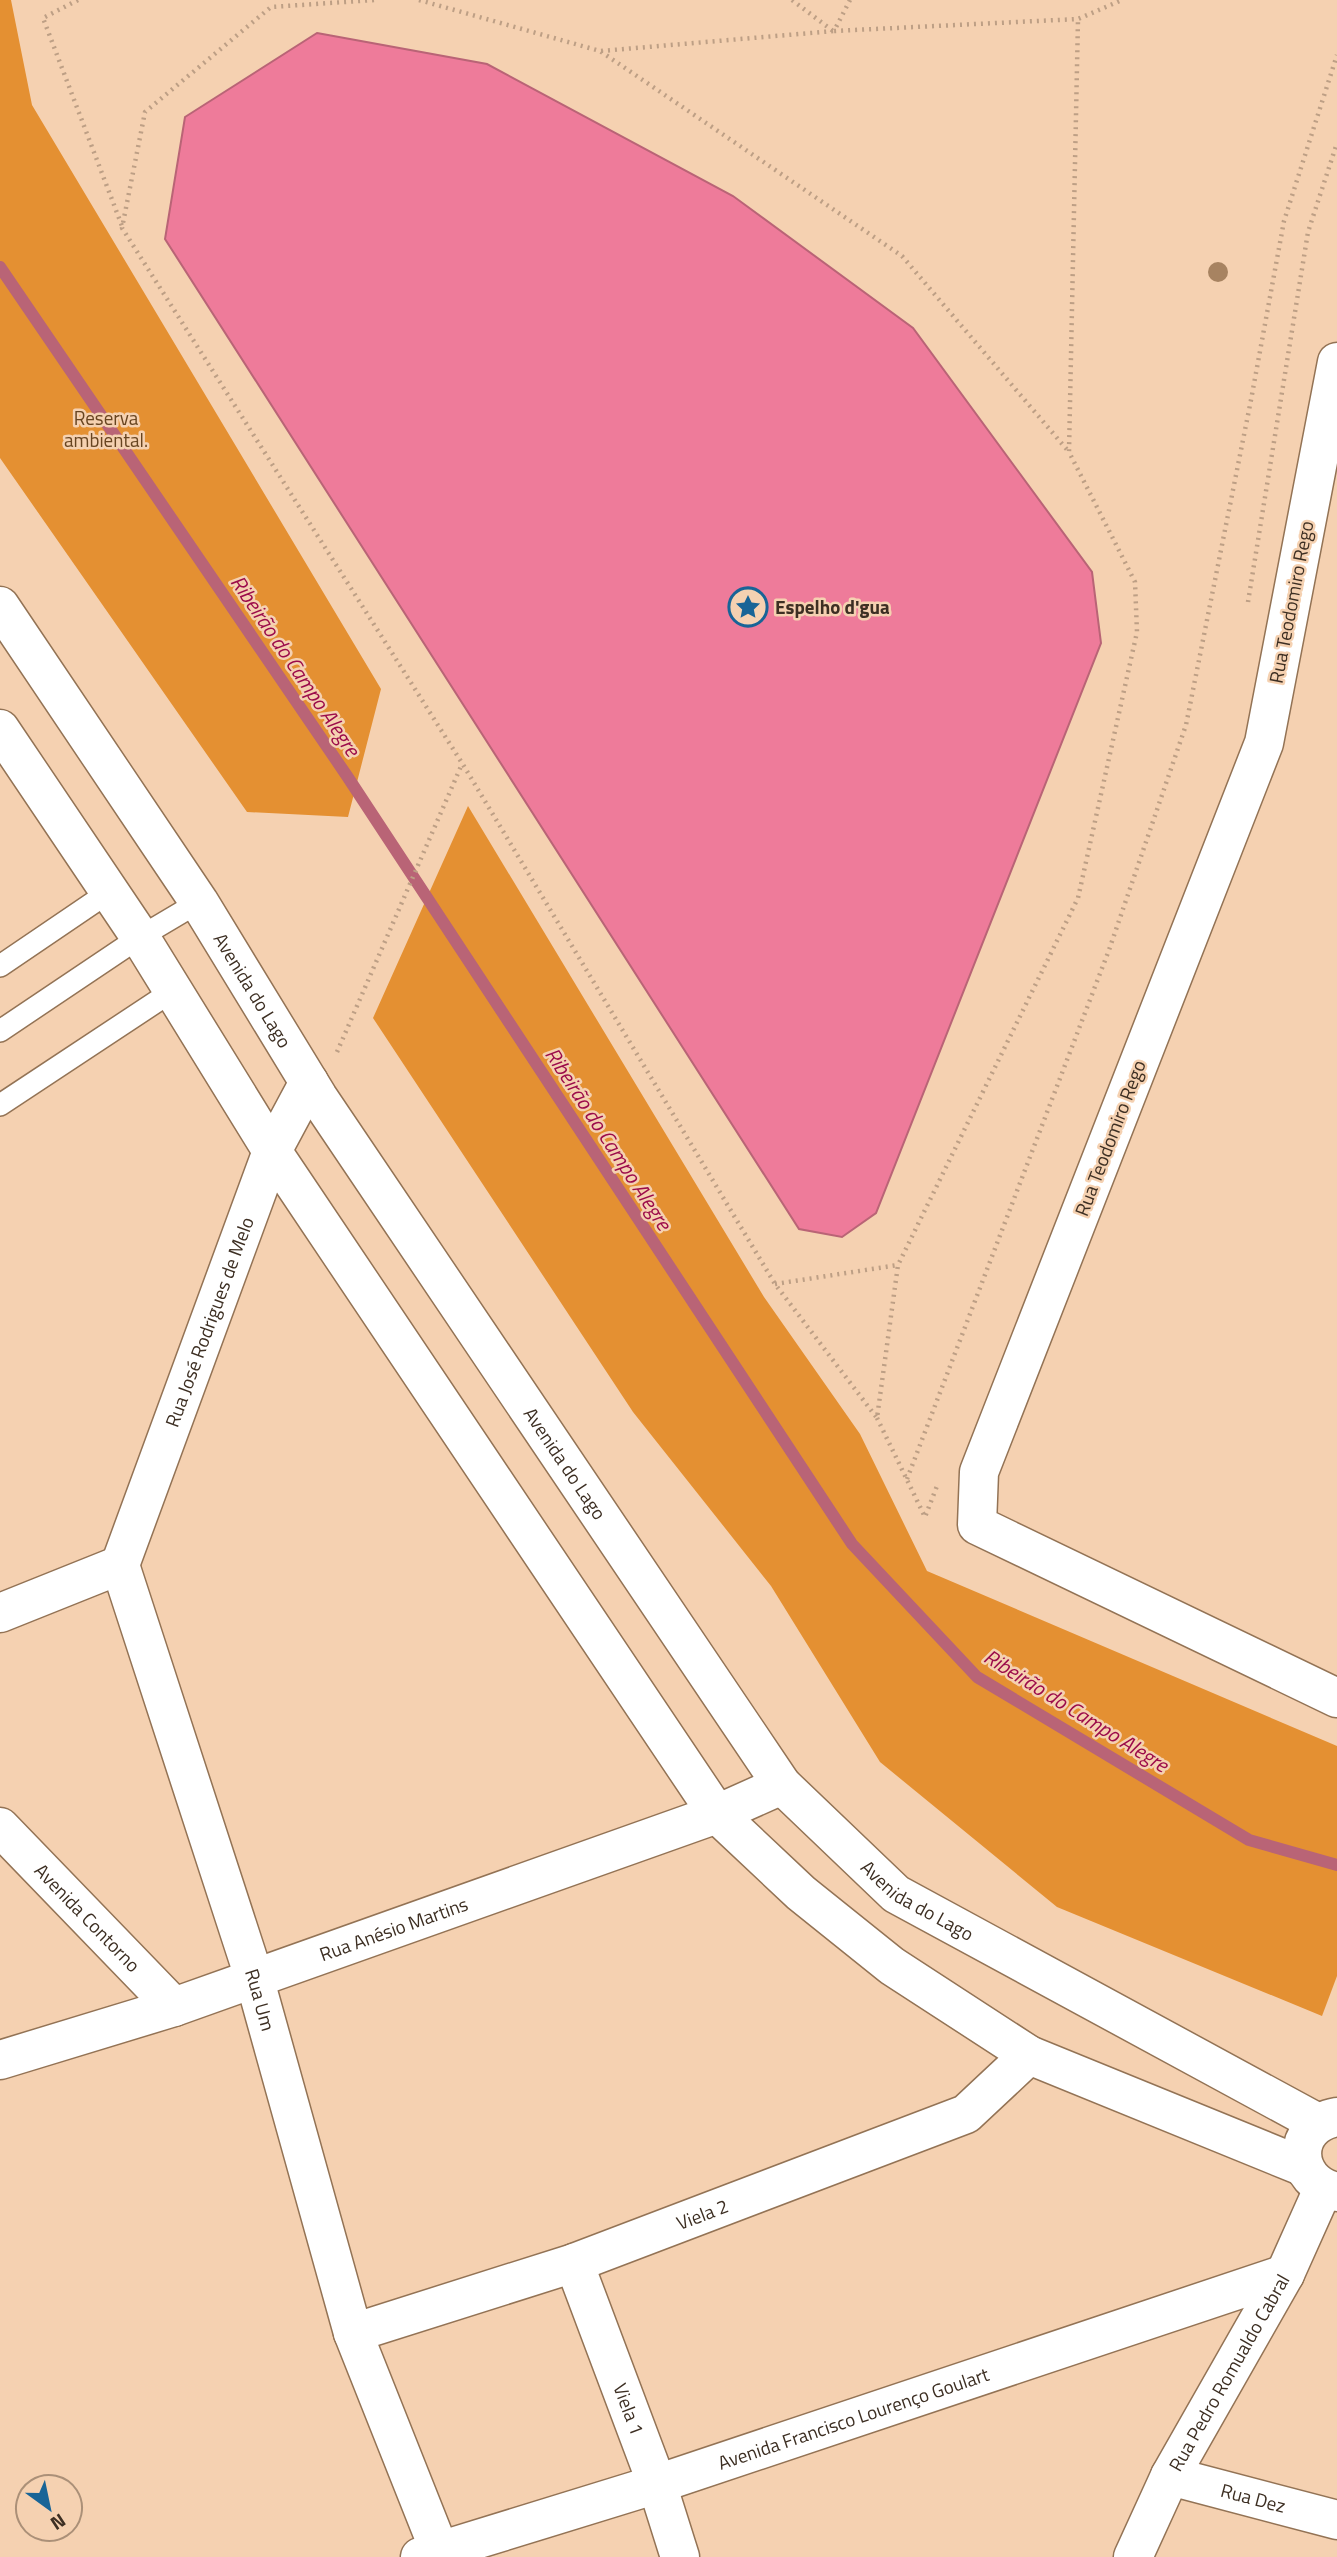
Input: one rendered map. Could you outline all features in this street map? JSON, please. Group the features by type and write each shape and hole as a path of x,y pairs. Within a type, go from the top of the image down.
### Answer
{"street":[{"name":"Rua Teodomiro Rego","path":"1337,362 1264,743 979,1472 977,1525 1337,1698"},
{"name":"Avenida do Lago","path":"0,606 199,902 313,1090 782,1785 896,1894 1327,2120"},
{"path":"0,729 140,937 272,1151 717,1814 801,1893 892,1966 1030,2055 1321,2182"},
{"name":"Rua José Rodrigues de Melo","path":"120,1565 272,1151 313,1090"},
{"path":"0,1613 120,1565"},
{"name":"Rua Um","path":"120,1565 254,1977 353,2333 434,2555"},
{"name":"Rua Anésio Martins","path":"0,2060 174,2007 717,1814 782,1785"},
{"name":"Avenida Contorno","path":"0,1828 174,2007"},
{"name":"Viela 2","path":"353,2333 574,2263 966,2114 1030,2055"},
{"name":"Rua Pedro Romualdo Cabral","path":"1133,2557 1170,2476 1285,2274 1321,2182 1302,2152 1305,2138 1327,2120"},
{"name":"Viela 1","path":"574,2263 656,2484 680,2557"},
{"name":"Avenida Francisco Lourenço Goulart","path":"434,2555 656,2484 1285,2274"},
{"name":"Rua Dez","path":"1170,2476 1337,2519"}],"lane":[{"path":"0,966 109,892"},
{"path":"0,1031 140,937 199,902"},
{"path":"0,1104 174,990"}],"path":[{"path":"78,0 43,18 122,228 462,763 775,1284 877,1418 925,1517 940,1478"},
{"path":"122,228 145,112 271,7 374,0"},
{"path":"419,0 600,51 902,256 1069,452 1135,582 1137,632 1078,898 898,1265 877,1418"},
{"path":"792,0 834,32"},
{"path":"834,32 850,0"},
{"path":"600,51 834,32 1077,19 1122,0"},
{"path":"1069,452 1077,19"},
{"path":"907,1480 1109,950 1186,725 1284,222 1337,55"},
{"path":"1247,609 1308,232 1337,143"},
{"path":"313,1090 462,763"},
{"path":"775,1284 898,1265"}],"green space":[{"name":"Reserva ambiental.","path":"0,0 11,0 32,105 381,689 348,817 247,812 0,458"},
{"path":"468,806 764,1297 860,1434 927,1571 1337,1746 1337,1976 1322,2016 1057,1907 880,1762 771,1586 633,1412 373,1018"}],"shaded area":[{"name":"Espelho d'gua","path":"317,33 487,64 733,196 913,328 1092,572 1101,643 876,1213 842,1237 799,1229 165,239 185,117"}],"waterway":[{"name":"Ribeirão do Campo Alegre","path":"0,267 347,776 852,1544 977,1677 1249,1840 1337,1865"}],"place":[{"name":"Espelho d'gua","path":"748,607"}]}
